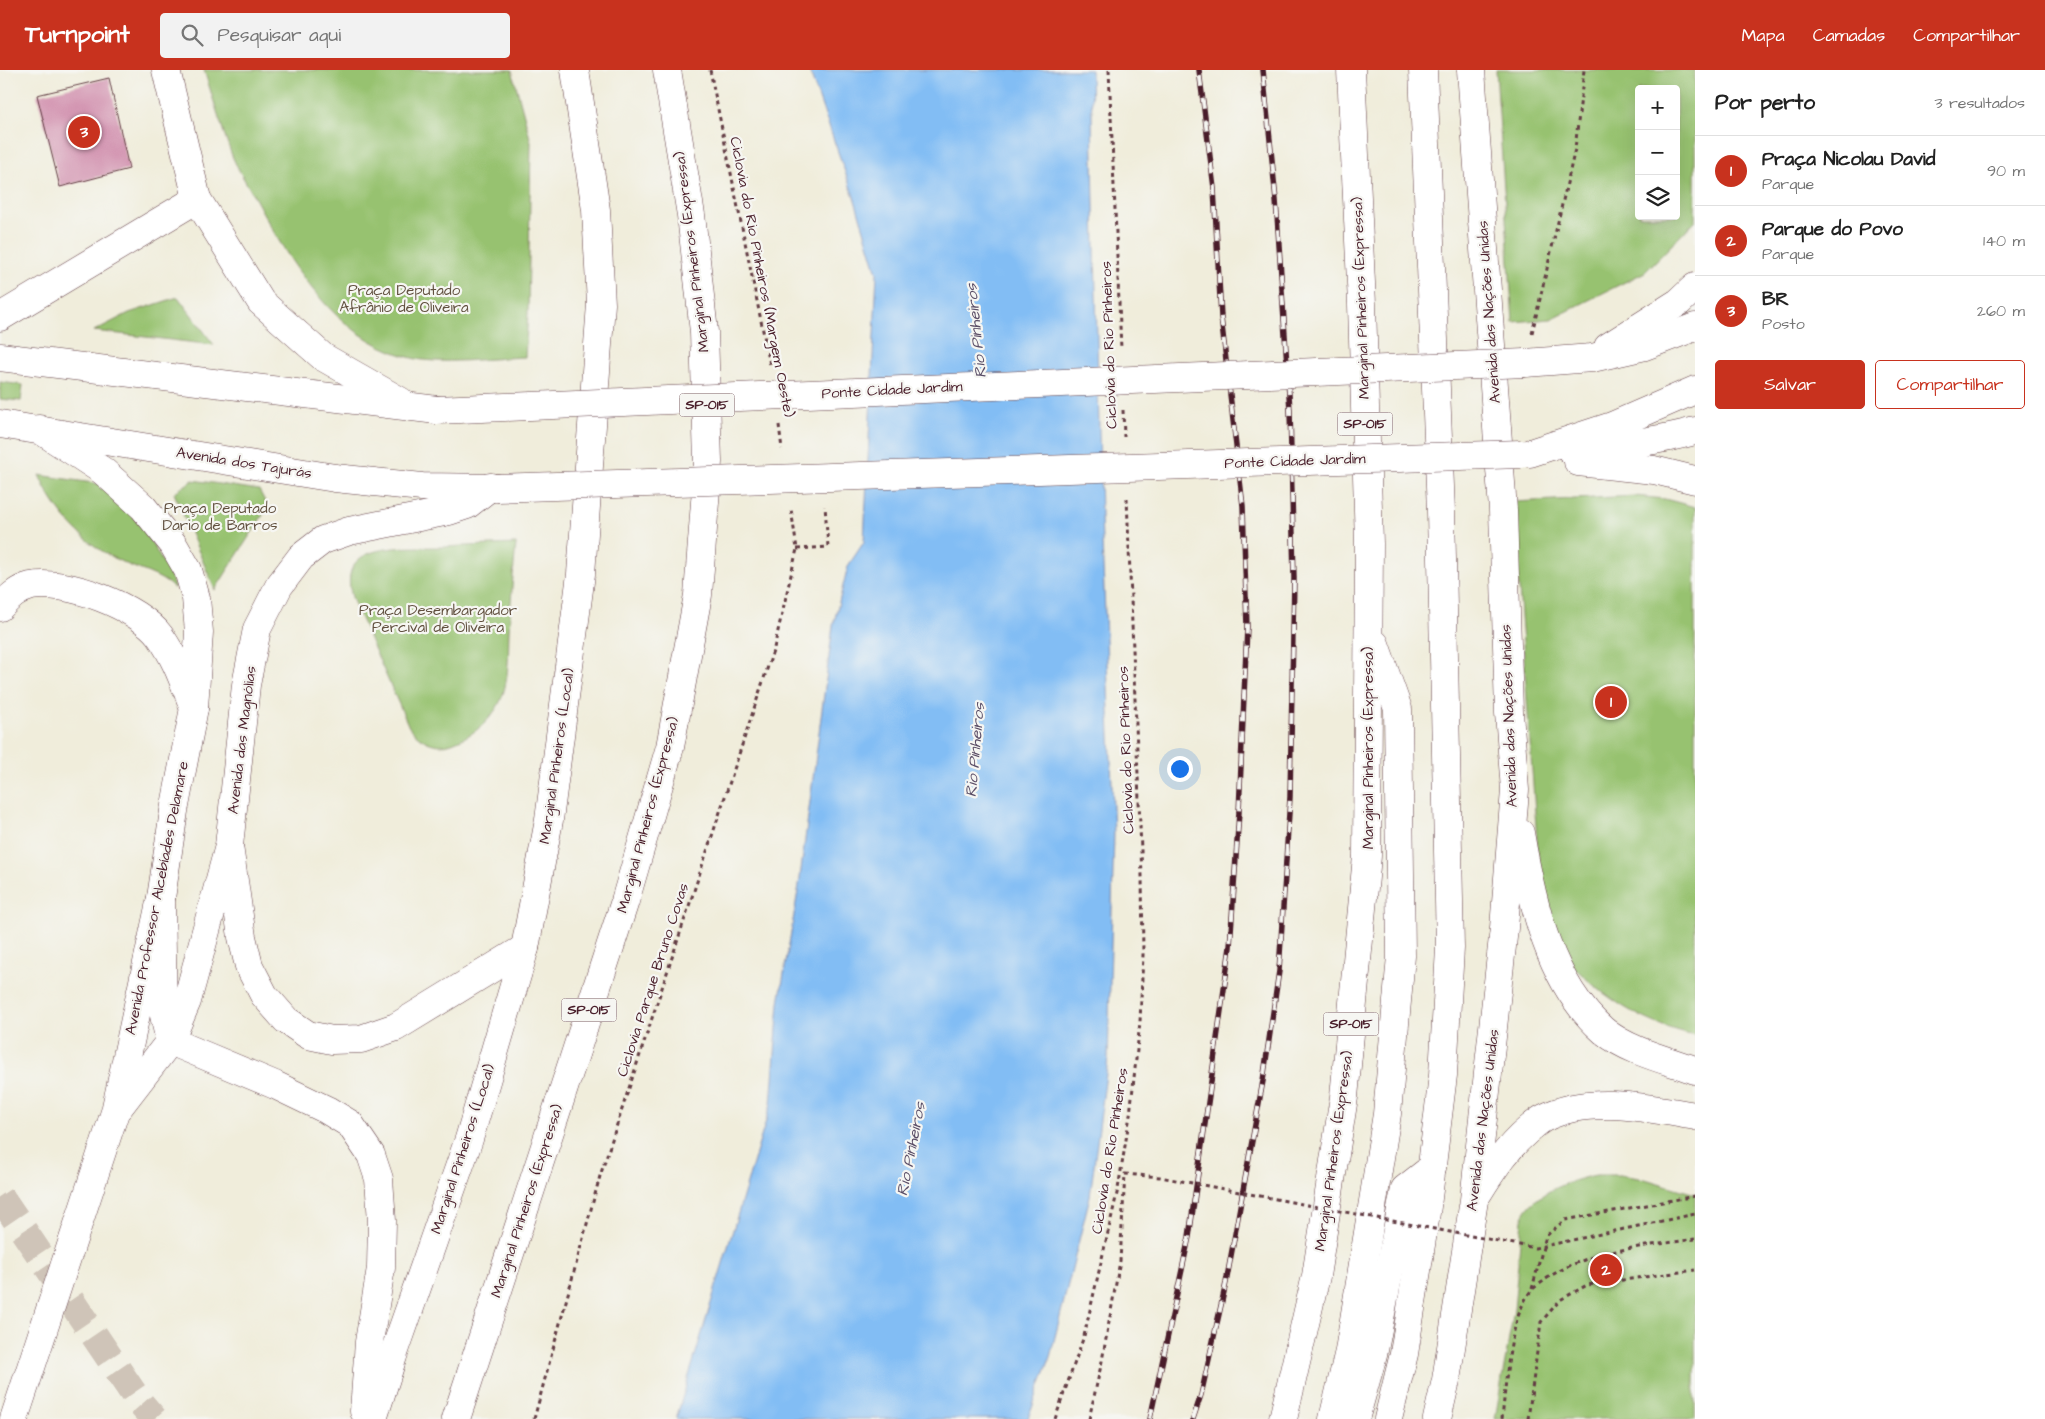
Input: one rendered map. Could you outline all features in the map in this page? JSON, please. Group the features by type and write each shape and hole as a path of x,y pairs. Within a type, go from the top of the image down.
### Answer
{"main road":[{"path":"166,70 198,199 261,302 323,356 424,408"},
{"name":"Marginal Pinheiros (Local)","path":"373,1419 393,1356 469,1139 524,948 550,820 581,574 601,304 596,210 575,70"},
{"name":"Marginal Pinheiros (Expressa)","path":"456,1419 625,901 670,747 698,595 708,462 704,332 691,215 667,70"},
{"name":"Marginal Pinheiros (Expressa)","path":"1283,1419 1316,1276 1344,1097 1367,856 1369,544 1362,304 1351,70"},
{"path":"1388,1419 1404,1354 1432,1168 1443,1075 1450,948 1441,511 1423,70"},
{"name":"Avenida das Nações Unidas","path":"1438,1419 1446,1380 1474,1200 1504,928 1515,790 1509,713 1503,510 1471,70"},
{"path":"0,316 198,199"},
{"path":"1592,358 1679,302 1695,288"},
{"name":"Ponte Cidade Jardim","path":"424,408 1592,358 1645,346 1695,328"},
{"path":"0,357 424,408"},
{"path":"1525,454 1612,426 1695,390"},
{"name":"Avenida dos Tajurás","path":"0,424 335,478 422,487 493,488"},
{"name":"Avenida Professor Alcebíades Delamare","path":"14,1419 115,1112 160,898 174,811 194,708 199,632 196,598 188,570 173,544 143,508 103,471 39,429"},
{"path":"1525,454 1609,448 1670,438 1695,430"},
{"path":"1525,454 1654,470 1695,480"},
{"name":"Ponte Cidade Jardim","path":"493,488 1525,454"},
{"name":"Avenida das Magnólias","path":"115,1112 170,1041 187,1001 229,846 248,676 257,629 279,586 301,557 323,540 349,531 449,511 467,505 493,488"},
{"path":"0,607 16,592 31,586 54,585 89,592 133,613 159,634 176,661 194,708"},
{"path":"1333,1419 1349,1351 1387,1114 1400,956 1398,709 1368,623"},
{"path":"1515,790 1521,835 1539,915 1554,961 1580,1006 1605,1032 1640,1052 1695,1070"},
{"path":"229,846 242,937 249,966 264,995 286,1020 308,1035 332,1040 362,1039 396,1027 524,948"},
{"path":"160,898 162,1011 170,1041 275,1085 327,1110 350,1124 371,1155 379,1179 382,1221 381,1268 370,1342 363,1419"},
{"path":"1474,1200 1494,1166 1512,1144 1542,1119 1566,1109 1596,1105 1647,1108 1695,1116"},
{"path":"1355,1419 1373,1355 1405,1188 1432,1168"}],"path":[{"name":"Ciclovia do Rio Pinheiros (Margem Oeste)","path":"710,70 770,366"},
{"name":"Ciclovia do Rio Pinheiros","path":"1109,70 1121,358"},
{"path":"1525,362 1575,149 1584,70"},
{"name":"Ciclovia do Rio Pinheiros","path":"1123,408 1124,438"},
{"name":"Ciclovia do Rio Pinheiros (Margem Oeste)","path":"779,424 783,452"},
{"path":"790,500 797,549 828,547 823,477"},
{"name":"Ciclovia do Rio Pinheiros","path":"1055,1419 1084,1336 1116,1198 1130,1115 1140,1022 1143,955 1142,876 1127,498"},
{"name":"Ciclovia Parque Bruno Covas","path":"534,1419 600,1176 774,648 797,549"},
{"path":"1089,1419 1117,1280 1125,1174 1160,1177 1535,1248 1695,1214"},
{"path":"1502,1419 1508,1365 1519,1313 1532,1290 1546,1236 1564,1220 1695,1196"},
{"path":"1532,1290 1575,1263 1601,1254 1695,1239"},
{"path":"1528,1419 1541,1322 1560,1300 1587,1285 1695,1270"}],"green space":[{"name":"Praça Deputado Afrânio de Oliveira","path":"204,70 512,70 531,142 528,313 525,357 465,361 420,360 381,347 336,315 317,295 284,249 239,171 227,143"},
{"path":"1496,70 1695,70 1695,221 1645,272 1551,319 1513,322"},
{"path":"178,297 214,345 94,331 129,313"},
{"path":"0,382 23,385 21,401 0,399"},
{"name":"Praça Deputado Dario de Barros","path":"39,475 100,484 115,496 144,529 171,577 175,589 162,579 107,554 83,536 62,514"},
{"name":"Praça Deputado Dario de Barros","path":"193,480 259,490 268,507 215,590 174,493"},
{"path":"1635,496 1665,499 1695,507 1695,1035 1662,1026 1632,1012 1591,983 1568,961 1556,946 1541,897 1513,502"},
{"name":"Praça Desembargador Percival de Oliveira","path":"516,544 506,682 501,701 477,730 465,737 446,745 428,742 409,727 354,603 349,583 352,568 361,558 374,552 389,549"},
{"path":"1596,1175 1621,1175 1645,1179 1695,1194 1695,1419 1495,1419 1514,1310 1522,1219 1534,1202 1553,1189 1575,1180"}],"water":[{"name":"Rio Pinheiros","path":"809,70 1091,70 1101,516 1114,833 1108,1059 1090,1196 1049,1361 1028,1419 676,1419 771,1104 779,1003 799,885 833,626 848,566 864,542 877,273 855,200"}],"building":[{"path":"109,78 129,169 60,187 37,95"}],"tunnel":[{"path":"0,1196 140,1403 154,1419"}],"railway":[{"path":"1150,1419 1189,1237 1230,947 1239,812 1247,627 1243,506 1221,317 1214,188 1199,70"},
{"path":"1193,1419 1201,1395 1226,1283 1263,1081 1279,971 1290,797 1294,578 1290,410 1276,200 1263,70"}],"place":[{"name":"BR","path":"84,132"},
{"name":"Praça Nicolau David","path":"1611,702"},
{"name":"Parque do Povo","path":"1606,1270"}]}
